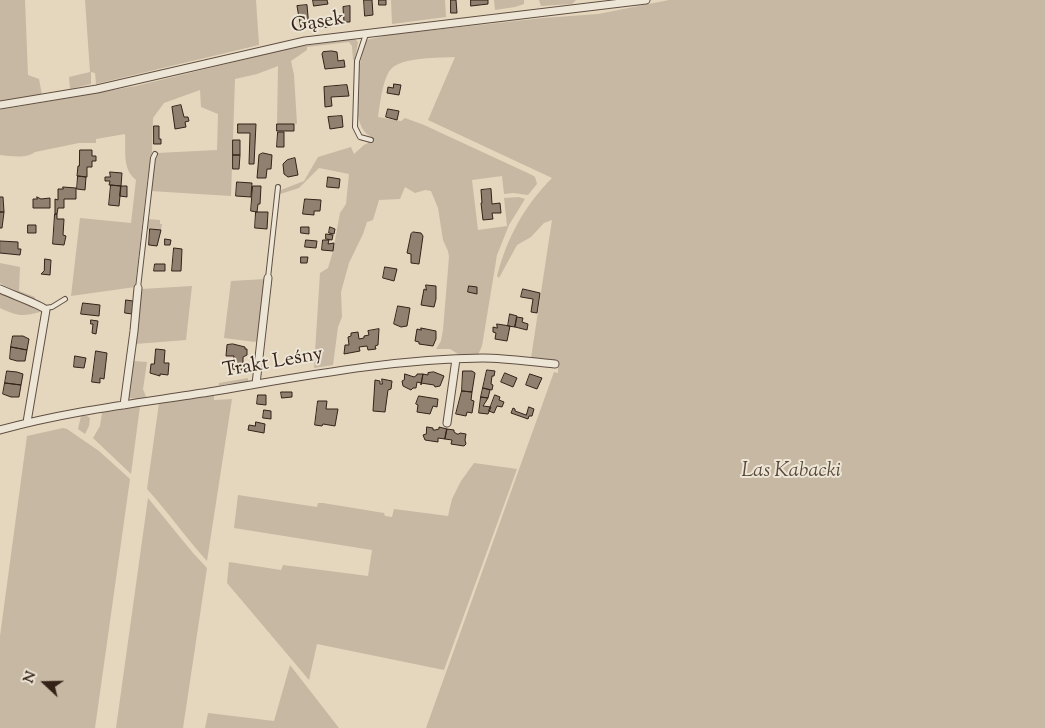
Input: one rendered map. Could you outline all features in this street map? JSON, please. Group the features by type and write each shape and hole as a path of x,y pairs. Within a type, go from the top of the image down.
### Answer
{"street":[{"name":"Gąsek","path":"0,105 97,89 305,41 646,0"},
{"path":"256,384 268,278"},
{"path":"124,405 138,288"},
{"path":"0,289 46,310 27,422"},
{"name":"Trakt Leśny","path":"0,430 27,422 124,405 341,369 383,364 488,358 555,364"},
{"path":"447,423 456,359"}],"lane":[{"path":"366,33 357,61 355,127 360,137 371,140"},
{"path":"138,288 155,154"},
{"path":"268,278 278,188"},
{"path":"46,310 65,299"}],"green space":[{"path":"0,0 25,0 28,75 39,79 42,95 0,101"},
{"path":"85,0 256,0 259,45 96,84 95,73 91,72 91,84 70,89 69,77 90,72"},
{"path":"391,0 445,0 446,17 392,24"},
{"path":"494,0 524,0 524,4 495,10"},
{"path":"539,0 576,0 572,4 541,6"},
{"name":"Las Kabacki","path":"669,0 1045,0 1045,728 426,728 554,372 558,373 558,361 531,358 552,220 544,223 531,237 517,245 499,278 497,276 511,236 518,223 533,200 552,178 428,120 455,57 413,60 397,64 386,77 378,117 401,121 405,118 424,125 532,175 535,177 537,184 528,195 504,194 502,176 472,180 478,230 507,226 504,198 519,197 525,199 509,225 497,255 482,346 478,355 458,354 450,349 436,349 441,341 443,330 448,251 443,240 438,208 431,191 425,190 415,193 405,187 400,199 379,200 373,220 367,222 349,263 341,292 342,317 338,327 333,365 314,368 320,273 328,268 333,251 340,213 346,204 349,174 319,168 299,188 280,194 281,190 304,181 318,157 351,147 354,154 368,143 370,136 363,129 357,105 358,76 366,40 389,35 543,18 598,14"},
{"path":"355,39 358,42 355,59 353,60 352,46 349,42 307,47 307,50 291,61 294,75 297,124 277,124 278,66 257,74 235,79 231,196 150,191 154,158 157,153 217,150 218,114 201,107 200,90 164,103 153,118 152,154 135,287 71,296 80,218 131,223 136,180 127,165 125,134 96,139 96,143 79,143 35,152 27,156 0,155 0,110 136,86 296,47"},
{"path":"147,219 160,220 160,224 162,224 161,230 146,229"},
{"path":"0,263 20,267 19,291 35,297 35,300 24,297 0,283"},
{"path":"265,279 259,338 255,342 224,338 231,281"},
{"path":"192,286 186,340 135,344 141,289"},
{"path":"0,293 19,302 37,307 40,312 20,315 0,308"},
{"path":"133,361 147,362 143,389 146,397 138,399 128,398"},
{"path":"248,378 248,383 218,388 219,383"},
{"path":"214,394 214,400 232,399 207,561 147,489 159,403"},
{"path":"140,406 131,474 93,438 100,426 102,413"},
{"path":"81,416 90,418 85,434 78,429"},
{"path":"63,428 99,451 130,479 95,728 0,728 0,636 27,436"},
{"path":"474,463 517,469 444,670 317,644 309,680 227,583 229,562 281,570 283,565 368,576 372,550 234,528 238,495 317,507 318,503 323,503 384,513 385,516 392,517 394,509 448,516 452,499 461,481"},
{"path":"148,498 207,568 183,728 116,728"},
{"path":"290,665 339,728 205,728 208,713 274,721"}],"building":[{"path":"313,0 327,0 328,4 314,6"},
{"path":"364,0 372,0 373,15 365,16"},
{"path":"379,0 386,0 386,5 379,5"},
{"path":"451,0 456,0 457,13 451,13"},
{"path":"471,0 488,0 488,4 471,6"},
{"path":"307,5 309,28 301,29 297,6"},
{"path":"350,6 350,22 344,22 343,7"},
{"path":"331,20 331,27 316,28 315,21"},
{"path":"323,52 337,52 338,61 344,60 345,67 325,69 322,54"},
{"path":"394,84 401,85 399,95 387,93 388,87 393,88"},
{"path":"347,85 349,96 331,97 332,106 325,107 324,87"},
{"path":"181,105 184,117 188,117 189,121 185,122 186,127 175,129 172,107"},
{"path":"388,109 399,111 397,120 386,117"},
{"path":"342,116 343,127 330,129 328,117"},
{"path":"238,124 256,124 254,164 249,164 250,133 238,133"},
{"path":"277,124 294,124 294,131 277,131"},
{"path":"154,126 159,126 161,144 154,144"},
{"path":"278,132 284,132 284,147 277,147"},
{"path":"233,140 240,140 240,155 233,155"},
{"path":"80,150 92,150 92,156 96,156 96,161 92,161 92,167 87,167 87,177 77,176"},
{"path":"263,153 272,155 271,169 267,169 266,178 257,178 259,155"},
{"path":"233,155 240,155 239,169 233,169"},
{"path":"295,158 298,175 288,177 284,174 283,164 287,160"},
{"path":"110,172 122,173 121,186 109,185 110,181 105,181 105,177 110,177"},
{"path":"78,176 86,177 85,190 77,189"},
{"path":"328,177 340,179 339,188 327,187"},
{"path":"237,182 252,183 251,197 236,196"},
{"path":"111,185 121,186 119,206 109,205"},
{"path":"121,186 127,186 127,197 120,196"},
{"path":"253,186 261,186 260,204 258,204 257,212 251,211"},
{"path":"63,187 76,188 76,199 64,199 64,208 58,208 57,214 55,214 55,199 58,200 58,189 63,189"},
{"path":"491,189 492,204 500,203 501,213 492,213 493,219 483,220 481,190"},
{"path":"0,197 3,197 4,212 0,212"},
{"path":"37,197 41,199 50,198 50,208 33,208 33,199 37,199"},
{"path":"305,199 321,200 320,211 314,211 314,215 303,214"},
{"path":"0,212 4,212 2,228 0,228"},
{"path":"256,212 268,212 267,229 255,228"},
{"path":"55,214 57,214 57,219 64,219 63,235 66,236 64,245 53,244"},
{"path":"28,225 36,225 36,233 28,233"},
{"path":"301,227 309,227 309,234 301,233"},
{"path":"330,227 335,229 334,234 329,233"},
{"path":"150,229 161,230 157,246 149,245"},
{"path":"413,232 421,233 423,236 419,264 411,263 411,254 407,253"},
{"path":"326,234 333,235 332,240 326,239"},
{"path":"165,239 171,240 170,245 165,245"},
{"path":"306,240 317,241 316,248 305,247"},
{"path":"323,240 329,240 328,244 334,243 333,251 322,250"},
{"path":"0,241 18,242 18,249 21,249 20,255 0,253"},
{"path":"174,248 182,249 181,271 172,271"},
{"path":"301,257 308,257 307,263 301,263"},
{"path":"45,259 51,260 50,275 41,274 44,271"},
{"path":"155,264 165,264 165,271 154,271"},
{"path":"385,267 397,269 394,281 383,278"},
{"path":"426,285 436,286 434,307 421,305"},
{"path":"469,286 477,287 477,294 468,292"},
{"path":"523,289 540,293 537,313 531,312 533,299 521,297"},
{"path":"126,300 133,301 132,314 125,313"},
{"path":"83,303 100,305 99,316 81,314"},
{"path":"398,306 410,308 407,326 401,327 394,324"},
{"path":"510,314 517,316 515,327 508,326"},
{"path":"517,317 523,318 522,322 528,324 527,330 515,327"},
{"path":"91,320 98,321 96,334 92,333 93,324 91,324"},
{"path":"497,324 510,326 507,341 495,339 496,333 493,332 493,327 497,328"},
{"path":"421,328 436,331 436,339 433,346 419,344 419,342 415,341 417,329 421,330"},
{"path":"379,329 376,349 368,350 367,346 359,347 360,351 344,354 345,345 349,345 348,337 351,336 351,333 358,332 359,339 369,335 368,331"},
{"path":"13,336 23,336 29,339 27,350 11,347"},
{"path":"233,344 247,349 247,355 243,357 243,370 232,369 234,356 226,356 227,345"},
{"path":"11,347 27,350 25,361 10,359"},
{"path":"156,349 165,350 164,363 169,363 168,375 160,374 160,376 150,373 151,364 154,364"},
{"path":"96,351 107,353 104,379 100,378 100,383 92,382"},
{"path":"75,356 86,358 84,368 74,367"},
{"path":"487,370 495,371 494,376 492,376 492,390 483,388"},
{"path":"7,371 23,374 21,385 5,383"},
{"path":"463,371 475,373 472,392 462,391"},
{"path":"434,372 444,376 440,386 435,387 434,385 421,383 423,374 428,375 428,373"},
{"path":"505,373 517,378 513,387 501,382"},
{"path":"405,374 414,377 417,374 423,374 421,385 421,383 417,382 416,388 411,390 403,386 402,381"},
{"path":"530,374 542,378 537,389 526,385"},
{"path":"382,379 392,381 391,389 388,390 385,412 373,411 375,380 380,381 380,384 382,384"},
{"path":"5,383 21,385 19,397 3,394"},
{"path":"483,388 490,390 488,398 481,397"},
{"path":"462,391 472,392 471,400 474,401 472,413 467,412 466,416 456,414"},
{"path":"281,392 292,392 292,397 282,398"},
{"path":"258,395 266,395 266,405 257,404"},
{"path":"495,395 504,402 502,407 497,406 494,413 489,411"},
{"path":"419,396 438,399 437,407 433,406 430,414 417,412 418,405 416,404"},
{"path":"481,397 488,398 483,406 491,407 488,414 479,413"},
{"path":"318,401 327,401 326,409 338,409 335,426 315,425"},
{"path":"529,407 534,409 532,416 529,416 528,419 511,413 513,408 515,411 526,415"},
{"path":"264,410 271,411 271,419 263,418"},
{"path":"256,422 265,424 264,433 248,430 249,425 255,426"},
{"path":"427,427 433,428 433,430 439,429 439,427 447,429 445,439 438,438 438,442 425,440 423,435 426,434"},
{"path":"447,429 454,430 457,434 466,434 466,444 464,446 451,444 452,440 445,439"}]}
